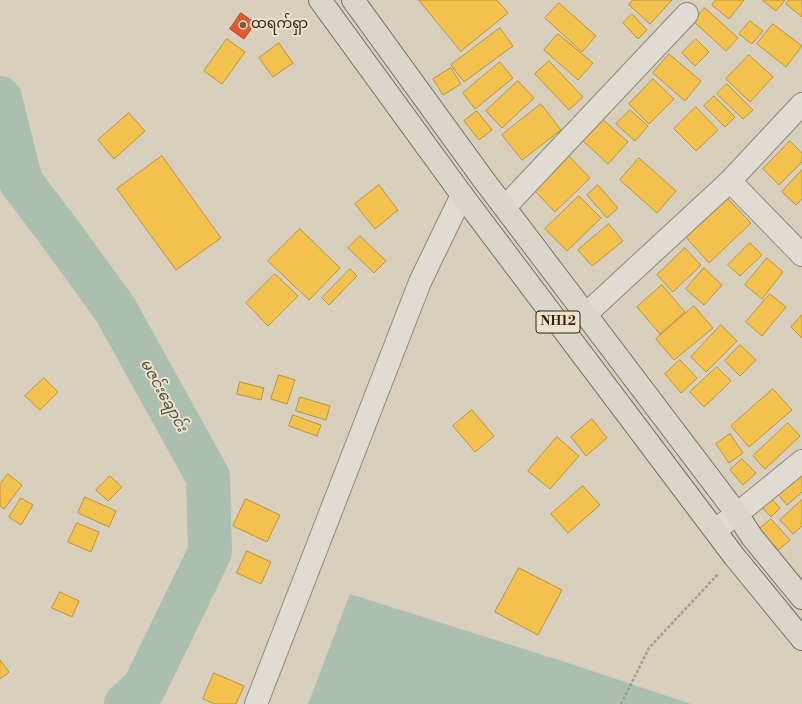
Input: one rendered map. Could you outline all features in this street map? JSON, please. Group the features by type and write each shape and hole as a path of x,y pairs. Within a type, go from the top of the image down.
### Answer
{"highway":[{"name":"NH12","path":"320,0 462,195 716,530 734,556 802,639"},
{"name":"NH12","path":"353,0 483,179 737,514 752,537 802,598"}],"street":[{"path":"505,207 687,14"},
{"path":"585,314 730,181 802,104"},
{"path":"730,181 802,255"},
{"path":"256,704 420,282 462,195"},
{"path":"716,530 802,461"}],"path":[{"path":"621,704 650,648 734,556"}],"shaded area":[{"path":"350,594 562,661 691,704 308,704"}],"building: Homes":[{"path":"419,0 497,0 508,13 461,51"},
{"path":"633,0 672,0 650,24 629,5"},
{"path":"716,0 744,0 729,19 712,5"},
{"path":"785,0 776,11 763,1"},
{"path":"789,0 802,0 802,17 786,4"},
{"path":"559,3 596,36 582,52 545,18"},
{"path":"705,8 738,38 726,51 693,21"},
{"path":"632,14 647,30 638,39 623,23"},
{"path":"750,21 763,31 752,44 739,34"},
{"path":"773,24 802,46 786,67 757,44"},
{"path":"500,28 513,46 464,82 451,65"},
{"path":"558,34 593,63 578,80 544,50"},
{"path":"227,39 245,52 222,84 204,71"},
{"path":"696,39 709,52 695,66 682,53"},
{"path":"279,43 293,63 273,77 259,58"},
{"path":"669,54 701,81 685,101 653,73"},
{"path":"749,55 773,77 750,102 726,79"},
{"path":"549,61 583,97 569,110 535,74"},
{"path":"500,62 513,78 475,109 463,93"},
{"path":"451,68 461,84 443,95 433,79"},
{"path":"653,79 674,99 649,124 629,104"},
{"path":"518,81 534,98 502,128 486,111"},
{"path":"727,84 753,110 743,119 717,94"},
{"path":"714,96 735,117 725,127 704,106"},
{"path":"541,104 561,130 522,160 502,135"},
{"path":"696,107 718,130 696,151 674,129"},
{"path":"630,110 648,126 635,141 616,124"},
{"path":"477,111 492,130 479,140 464,121"},
{"path":"129,113 145,131 114,159 98,140"},
{"path":"601,118 628,142 608,164 582,140"},
{"path":"790,141 802,153 802,162 779,185 763,169"},
{"path":"568,155 590,178 555,212 533,189"},
{"path":"162,156 221,238 176,270 117,189"},
{"path":"639,158 676,191 657,213 620,180"},
{"path":"802,170 802,199 796,205 782,192"},
{"path":"379,185 398,210 375,229 355,204"},
{"path":"598,185 618,208 607,218 587,195"},
{"path":"579,196 601,218 567,251 545,229"},
{"path":"725,196 751,223 709,263 684,235"},
{"path":"609,224 623,241 592,266 578,250"},
{"path":"300,229 340,268 309,300 268,261"},
{"path":"360,236 386,261 374,273 348,248"},
{"path":"750,243 762,255 740,276 728,265"},
{"path":"685,248 701,265 673,292 657,275"},
{"path":"767,258 783,272 762,299 745,285"},
{"path":"704,268 722,285 704,305 686,289"},
{"path":"350,269 357,276 329,305 322,298"},
{"path":"275,274 298,296 268,326 246,303"},
{"path":"662,285 685,312 660,334 637,307"},
{"path":"770,294 786,307 762,336 746,322"},
{"path":"694,306 713,328 674,360 656,339"},
{"path":"802,315 802,338 791,327"},
{"path":"721,325 737,341 706,372 691,357"},
{"path":"740,345 756,360 740,376 725,361"},
{"path":"680,360 697,378 681,393 665,374"},
{"path":"717,367 731,381 704,407 690,392"},
{"path":"279,375 295,380 287,404 271,399"},
{"path":"44,378 58,392 40,410 25,396"},
{"path":"240,382 264,388 261,400 237,394"},
{"path":"773,389 792,410 749,447 731,426"},
{"path":"300,397 330,406 326,420 296,411"},
{"path":"472,410 494,436 475,452 453,426"},
{"path":"293,415 321,425 317,436 289,426"},
{"path":"592,419 607,438 586,456 571,437"},
{"path":"788,423 800,436 765,469 753,456"},
{"path":"730,434 743,453 729,463 716,444"},
{"path":"557,437 579,456 550,489 528,471"},
{"path":"742,459 756,473 743,485 730,470"},
{"path":"802,470 802,492 787,505 775,491"},
{"path":"8,474 22,485 4,509 0,506 0,484"},
{"path":"110,476 122,487 108,501 96,490"},
{"path":"583,486 600,505 568,533 551,514"},
{"path":"85,497 116,511 109,527 78,513"},
{"path":"770,497 780,508 771,517 761,506"},
{"path":"21,498 33,505 21,525 9,517"},
{"path":"246,499 280,515 267,542 233,526"},
{"path":"802,500 802,526 793,534 780,520"},
{"path":"771,519 790,540 776,552 758,530"},
{"path":"77,523 99,532 91,552 68,542"},
{"path":"247,551 271,562 261,584 237,573"},
{"path":"519,568 562,590 538,635 495,612"},
{"path":"60,592 79,601 72,617 52,608"},
{"path":"0,660 9,672 0,679"},
{"path":"214,673 244,686 236,704 215,704 203,699"}],"building: Shops":[{"path":"241,13 255,23 244,39 230,29"}],"waterway":[{"name":"မဇင်းချောင်း","path":"0,98 21,182 115,309 208,477 210,552 144,688 126,704"}],"place":[{"name":"ထရက်ရှာ","path":"243,25"}]}
